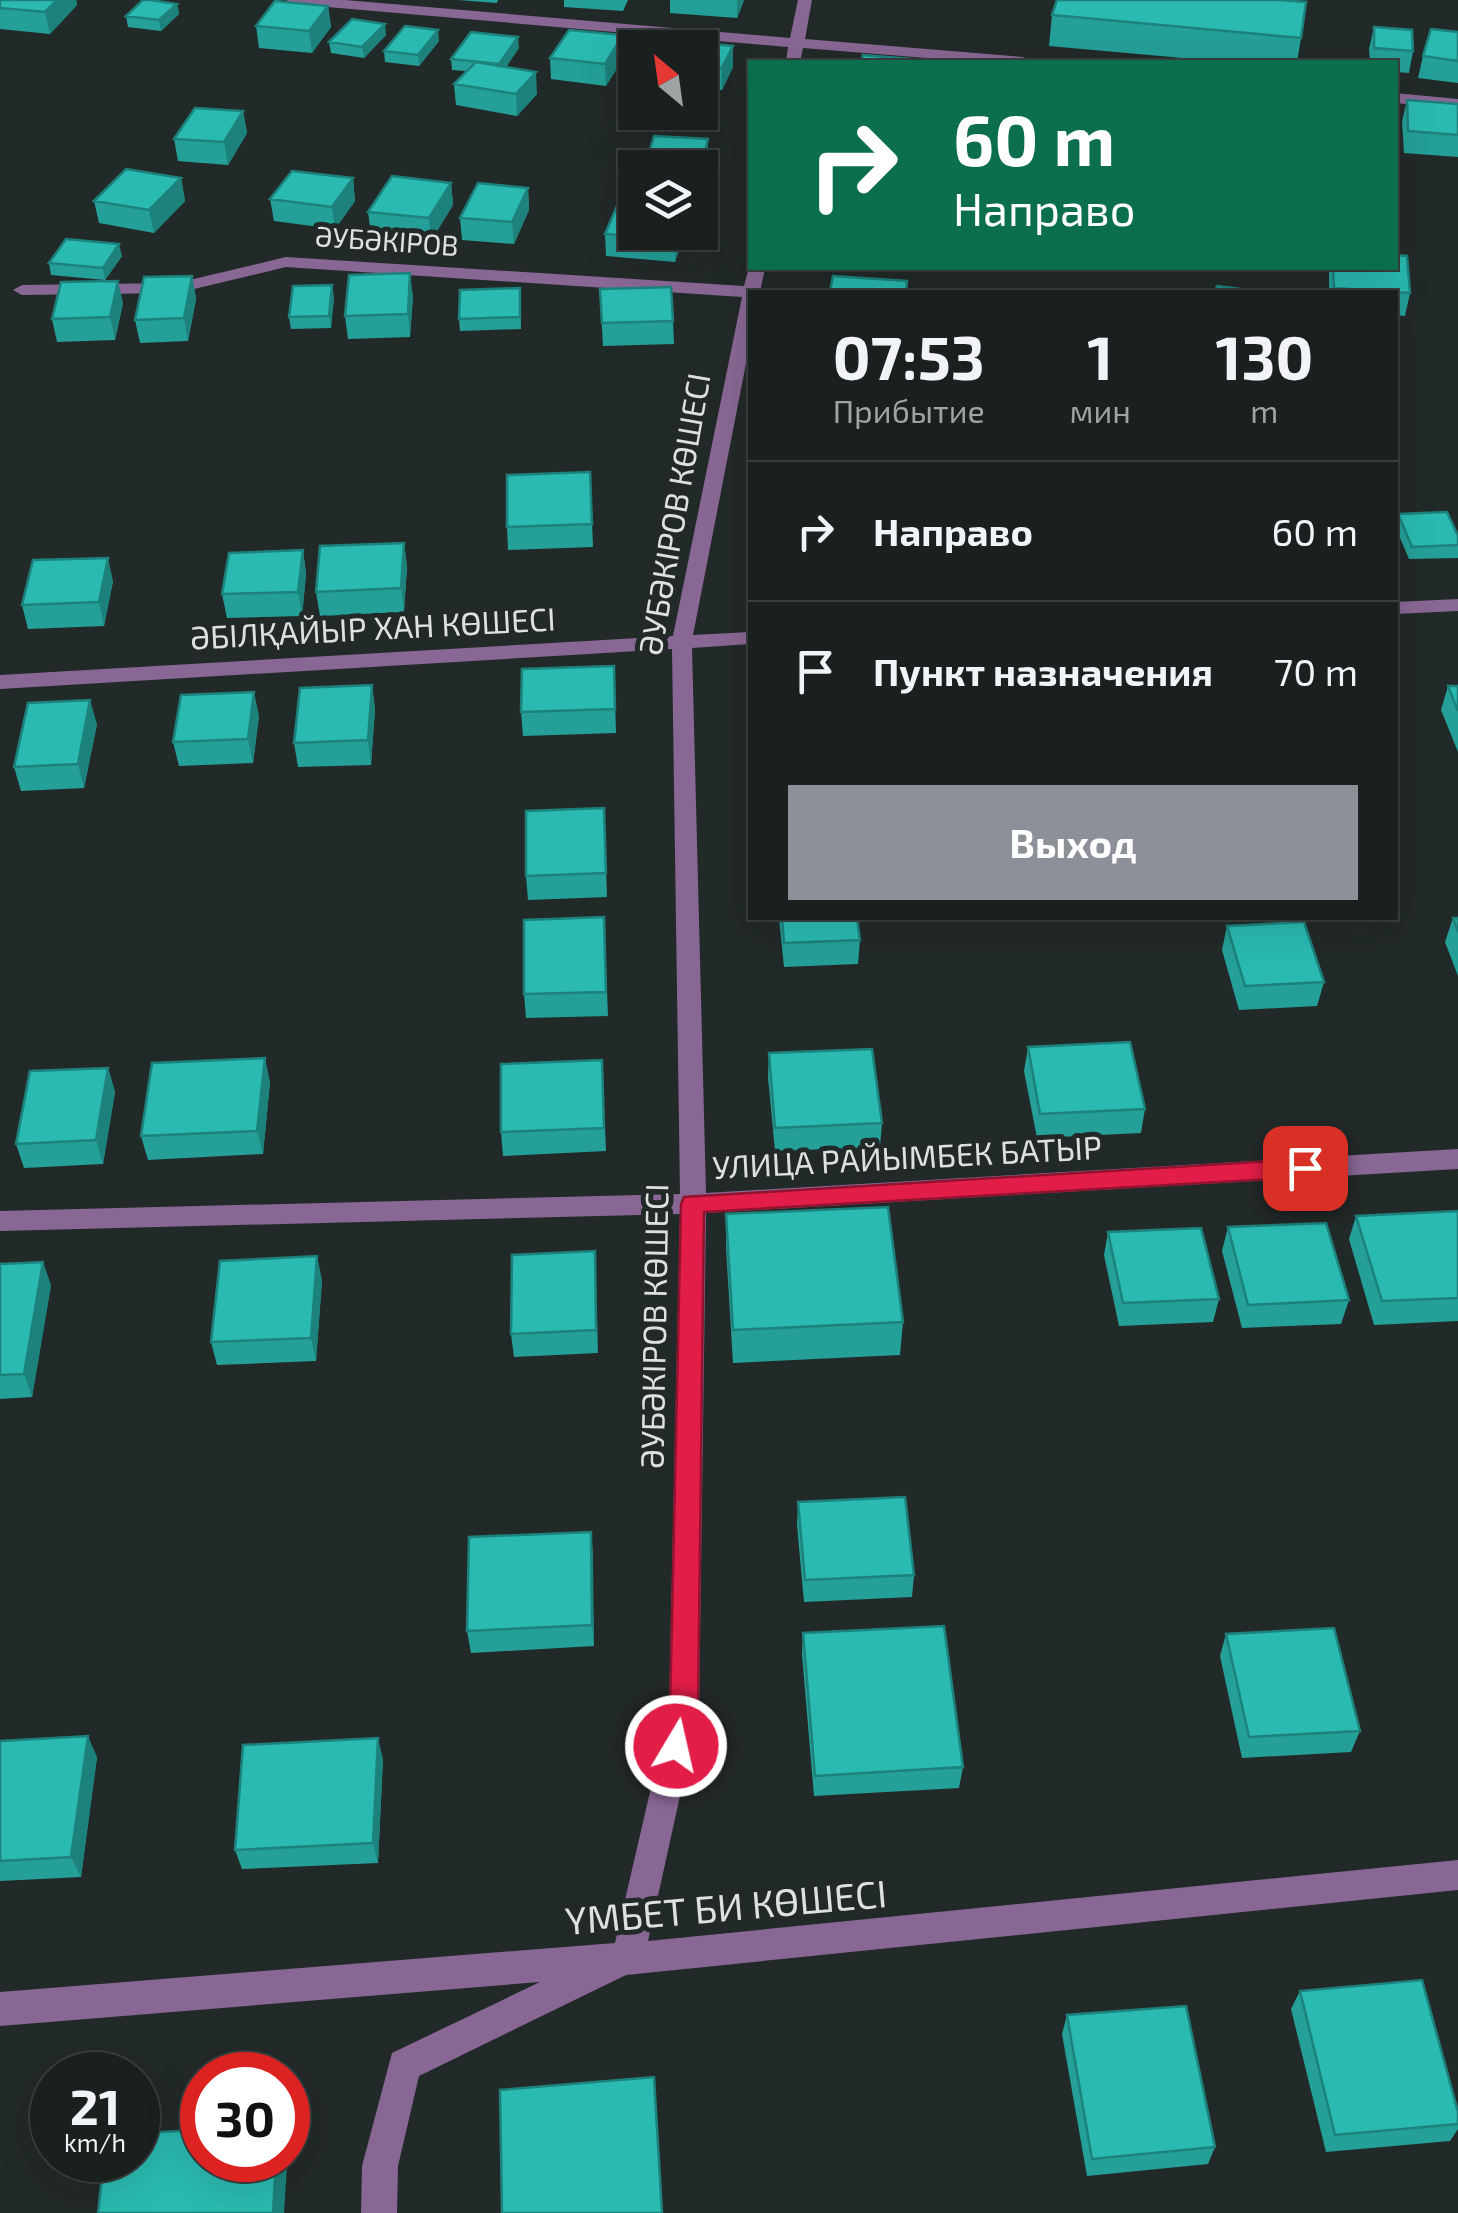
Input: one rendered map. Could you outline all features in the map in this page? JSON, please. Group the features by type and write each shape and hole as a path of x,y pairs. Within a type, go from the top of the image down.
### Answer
{"street":[{"path":"292,0 1001,60"},
{"path":"793,60 805,0"},
{"path":"1398,98 1458,104"},
{"name":"ӘУБӘКІРОВ","path":"22,290 177,288 286,262 748,295"},
{"name":"ӘУБӘКІРОВ КӨШЕСІ","path":"628,1957 684,1710 693,1204 682,641 748,305"},
{"path":"1398,608 1458,605"},
{"name":"ӘБІЛҚАЙЫР ХАН КӨШЕСІ","path":"0,682 748,638"},
{"name":"УЛИЦА РАЙЫМБЕК БАТЫР","path":"0,1221 693,1204 1458,1159"},
{"name":"ҮМБЕТ БИ КӨШЕСІ","path":"0,2009 628,1957 1458,1875"},
{"path":"379,2213 380,2166 404,2066 628,1957"}],"building":[{"path":"0,0 57,0 45,12 0,8"},
{"path":"143,0 177,4 159,20 126,16"},
{"path":"1057,0 1306,2 1301,38 1052,15"},
{"path":"275,1 328,6 309,31 256,26"},
{"path":"352,19 385,24 362,47 329,42"},
{"path":"405,26 438,30 418,55 384,51"},
{"path":"1374,27 1412,30 1413,51 1374,48"},
{"path":"1431,29 1458,32 1458,61 1423,56"},
{"path":"569,30 618,35 618,43 605,64 550,58"},
{"path":"471,32 518,37 499,64 451,59"},
{"path":"718,44 733,46 722,68 718,68"},
{"path":"863,55 923,60 862,60"},
{"path":"476,62 536,72 516,94 454,84"},
{"path":"1407,100 1458,104 1458,135 1408,131"},
{"path":"195,108 243,111 224,142 174,139"},
{"path":"654,136 708,139 705,150 650,150"},
{"path":"126,169 181,178 149,210 94,201"},
{"path":"292,171 353,178 332,207 270,199"},
{"path":"392,176 451,183 429,218 368,212"},
{"path":"478,183 528,188 512,222 460,218"},
{"path":"617,206 618,206 618,235 605,234"},
{"path":"66,239 119,244 103,268 49,263"},
{"path":"1398,255 1407,256 1410,293 1334,288 1333,270 1398,270"},
{"path":"410,273 408,314 345,316 349,275"},
{"path":"192,276 184,318 135,320 144,277"},
{"path":"833,276 907,281 906,290 830,290"},
{"path":"118,281 110,317 52,319 61,282"},
{"path":"332,285 329,316 289,317 293,286"},
{"path":"1217,286 1249,290 1216,290"},
{"path":"671,287 673,321 602,323 600,289"},
{"path":"520,288 520,317 459,319 460,290"},
{"path":"590,472 592,524 507,527 507,475"},
{"path":"1447,512 1458,545 1412,547 1398,514"},
{"path":"404,543 401,588 316,592 320,546"},
{"path":"303,550 298,592 222,594 229,553"},
{"path":"108,558 99,602 22,605 33,560"},
{"path":"614,666 615,709 521,712 522,669"},
{"path":"372,685 368,740 294,743 300,688"},
{"path":"1448,686 1458,686 1458,711"},
{"path":"254,692 248,739 173,742 181,695"},
{"path":"90,700 78,764 14,767 28,703"},
{"path":"604,808 606,873 526,876 526,811"},
{"path":"604,917 606,992 524,994 524,920"},
{"path":"782,920 857,920 860,940 784,943"},
{"path":"1304,922 1324,982 1245,986 1227,926"},
{"path":"1130,1042 1145,1109 1040,1114 1028,1047"},
{"path":"872,1049 882,1123 775,1128 769,1053"},
{"path":"265,1058 257,1131 141,1136 152,1063"},
{"path":"602,1060 604,1128 501,1132 501,1064"},
{"path":"108,1068 96,1140 16,1144 30,1071"},
{"path":"888,1207 903,1322 733,1330 726,1214"},
{"path":"1458,1211 1458,1298 1382,1301 1356,1216"},
{"path":"1326,1223 1349,1300 1248,1305 1228,1227"},
{"path":"1201,1228 1219,1299 1123,1303 1108,1232"},
{"path":"595,1251 596,1330 511,1334 512,1255"},
{"path":"317,1256 311,1338 211,1342 220,1261"},
{"path":"43,1262 24,1374 0,1375 0,1264"},
{"path":"905,1497 914,1575 805,1580 798,1502"},
{"path":"591,1532 592,1625 467,1631 469,1537"},
{"path":"944,1626 963,1767 815,1776 803,1633"},
{"path":"1334,1628 1360,1731 1249,1737 1226,1634"},
{"path":"88,1736 71,1857 0,1861 0,1741"},
{"path":"378,1738 373,1843 235,1850 243,1745"},
{"path":"1422,1980 1458,2124 1335,2135 1300,1991"},
{"path":"1186,2006 1215,2147 1092,2159 1067,2015"},
{"path":"654,2077 662,2213 502,2213 500,2090"},
{"path":"180,2131 180,2182 275,2182 273,2213 98,2213 102,2182 160,2182 160,2132"}],"route":[{"path":"676,1746 684,1710 693,1204 1305,1168"}]}
